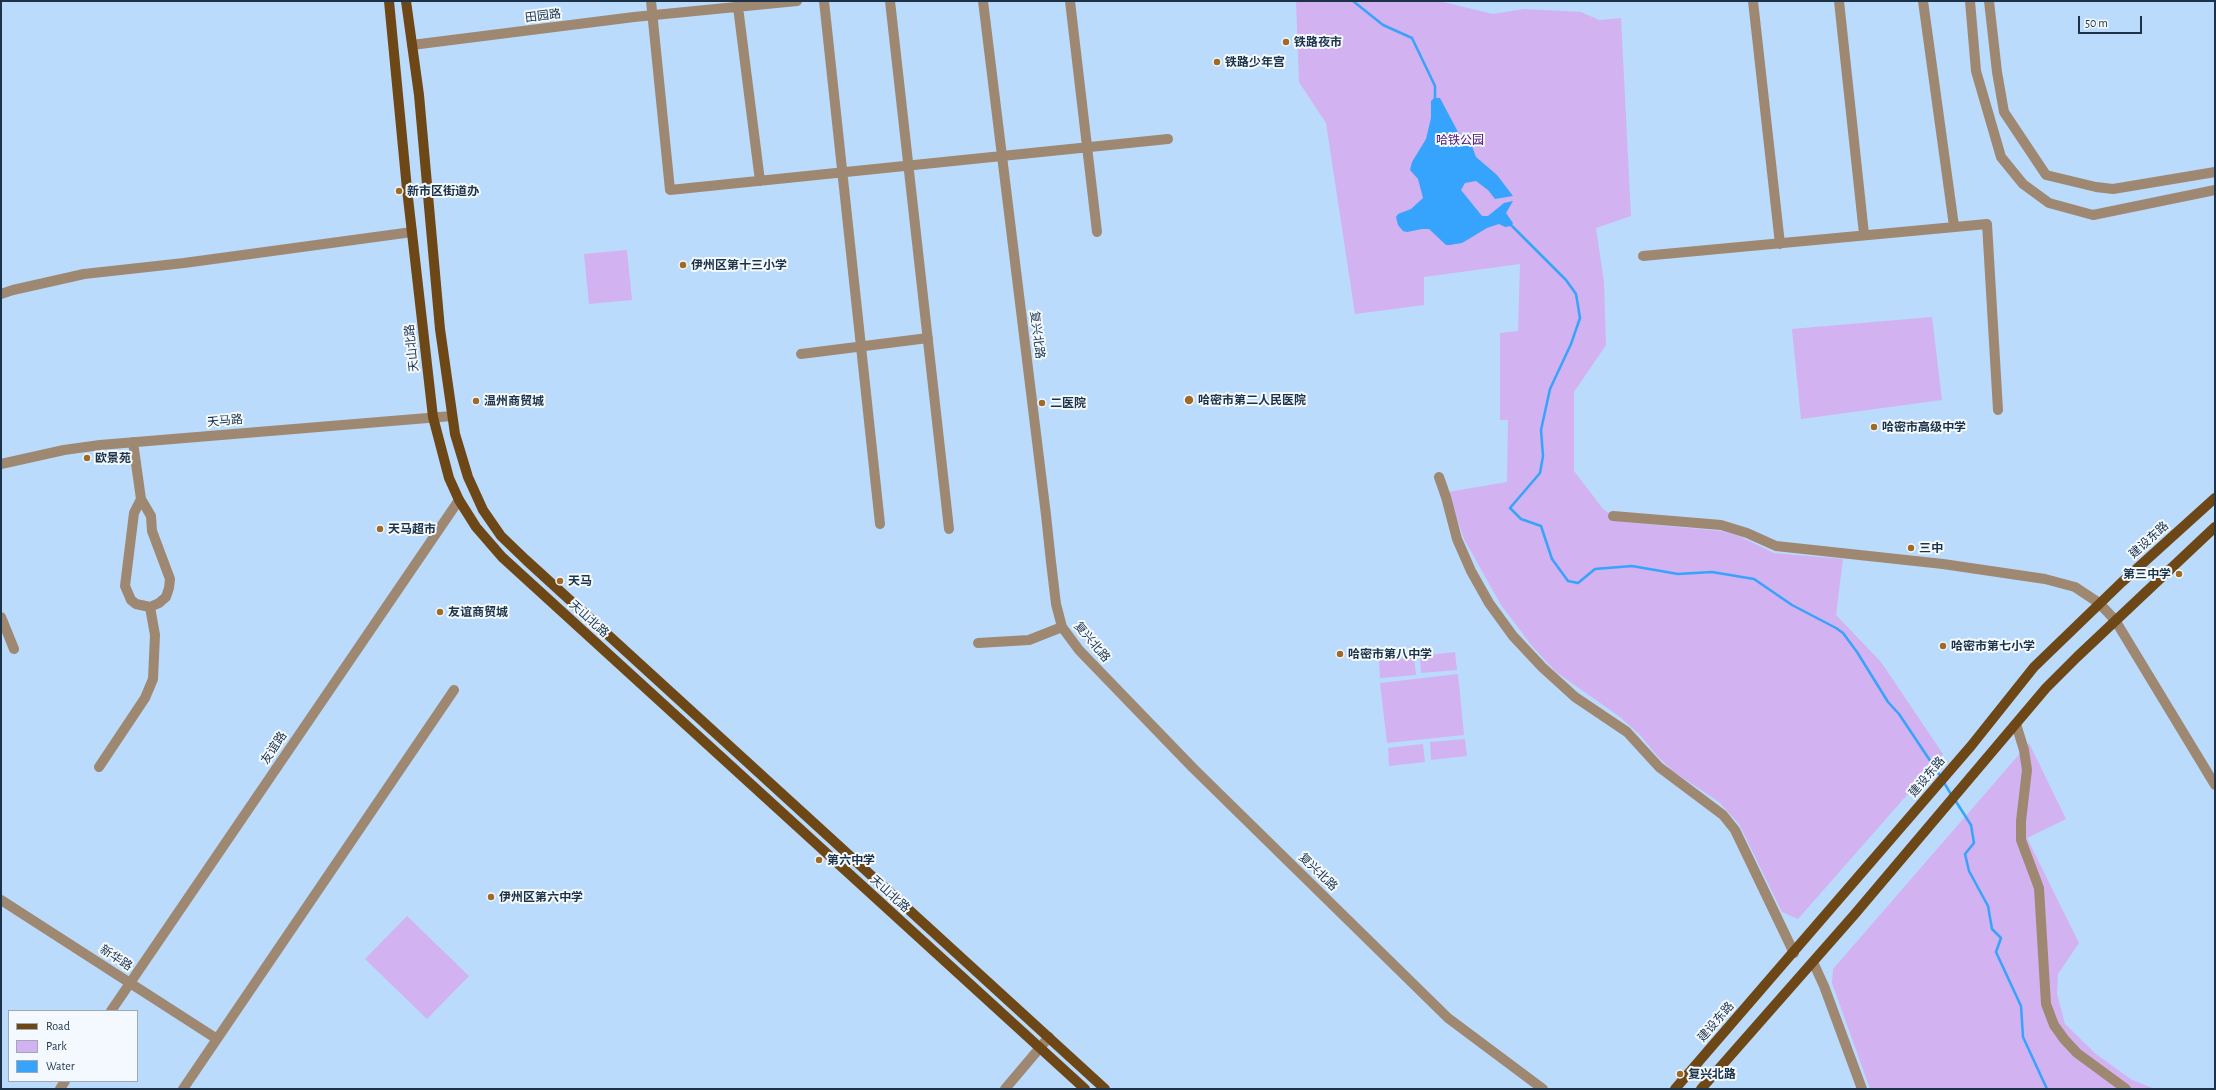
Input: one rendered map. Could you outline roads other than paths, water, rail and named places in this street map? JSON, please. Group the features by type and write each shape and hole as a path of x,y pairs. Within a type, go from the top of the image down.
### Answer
{"main road":[{"name":"天山北路","path":"389,1 412,232 433,418 447,472 459,500 476,527 502,557 1085,1089"},
{"path":"406,1 419,96 440,329 452,416 455,434 468,478 483,510 501,536 1105,1089"},
{"name":"建设东路","path":"1675,1089 1794,953 1971,746 2034,667 2099,604 2215,498"},
{"path":"1701,1089 1854,915 2046,688 2115,620 2215,527"}],"street":[{"path":"651,1 670,190 760,182 1168,139"},
{"name":"田园路","path":"412,45 652,15 797,1"},
{"path":"824,1 841,173 880,524"},
{"path":"890,1 949,529"},
{"name":"复兴北路","path":"983,1 1056,604 1062,627 1079,650 1193,768 1448,1018 1544,1089"},
{"path":"1070,1 1097,232"},
{"path":"1753,1 1780,244"},
{"path":"1840,1 1864,234"},
{"path":"1923,1 1954,226"},
{"path":"1970,1 1976,71 2000,157 2023,184 2049,203 2093,215 2215,190"},
{"path":"1989,1 1991,4 1997,72 2004,112 2046,174 2096,187 2113,189 2215,172"},
{"path":"738,7 760,182"},
{"path":"1643,256 1864,234 1986,224 1998,410"},
{"path":"1,294 84,274 184,263 412,232"},
{"path":"801,354 928,338"},
{"name":"天马路","path":"1,464 64,450 133,442 452,416"},
{"path":"133,442 141,499 151,516 152,531 170,579 170,588 166,597 159,603 150,607 143,607 131,600 125,586 134,513 141,499"},
{"path":"1439,477 1457,539 1471,571 1489,603 1513,636 1542,667 1575,697 1627,732 1659,767 1723,815 1735,830 1794,953"},
{"name":"友谊路","path":"112,1010 459,500"},
{"path":"1613,516 1721,525 1746,533 1776,546 1943,564 2045,579 2075,587 2099,604 2115,620 2215,785"},
{"path":"99,767 145,698 153,678 155,635 150,607"},
{"path":"1,617 14,649"},
{"path":"978,643 1029,640 1062,627"},
{"path":"183,1089 454,690"},
{"path":"2016,724 2024,750 2027,770 2021,821 2021,840 2039,888 2046,1004 2054,1025 2077,1053 2126,1089"},
{"name":"新华路","path":"1,900 217,1039"},
{"path":"1813,962 1824,986 1862,1089"},
{"path":"1005,1089 1049,1037"}],"water":[{"path":"1434,98 1440,98 1458,132 1472,146 1476,157 1497,175 1513,196 1495,199 1488,190 1476,181 1465,183 1461,190 1482,216 1488,216 1504,203 1513,201 1506,213 1513,223 1511,226 1505,227 1499,224 1487,228 1462,243 1446,245 1429,229 1407,232 1403,231 1398,225 1396,217 1398,214 1411,209 1423,198 1418,179 1410,170 1412,162 1426,139 1431,118 1431,101"}],"waterway":[{"path":"1353,1 1383,25 1412,38 1435,86 1435,100"},
{"path":"1510,224 1566,280 1576,294 1580,318 1571,344 1550,389 1541,430 1543,456 1540,473 1510,508 1521,519 1541,526 1552,559 1568,581 1578,583 1595,569 1632,566 1678,574 1712,572 1754,579 1792,605 1836,628 1843,633 1857,652 1888,702 1899,714 1941,777"},
{"path":"1943,781 1952,796"},
{"path":"1955,800 1971,825 1974,843 1965,854 1969,871 1988,906 1992,929 2001,938 1996,952 2021,1006 2023,1037 2047,1089"}],"place":[{"name":"铁路夜市","path":"1286,42"},
{"name":"铁路少年宫","path":"1217,62"},
{"name":"新市区街道办","path":"399,191"},
{"name":"伊州区第十三小学","path":"683,265"},
{"name":"哈密市第二人民医院","path":"1189,400"},
{"name":"温州商贸城","path":"476,401"},
{"name":"二医院","path":"1042,403"},
{"name":"哈密市高级中学","path":"1874,427"},
{"name":"欧景苑","path":"87,458"},
{"name":"天马超市","path":"380,529"},
{"name":"三中","path":"1911,548"},
{"name":"第三中学","path":"2179,574"},
{"name":"天马","path":"560,581"},
{"name":"友谊商贸城","path":"440,612"},
{"name":"哈密市第七小学","path":"1943,646"},
{"name":"哈密市第八中学","path":"1340,654"},
{"name":"第六中学","path":"819,860"},
{"name":"伊州区第六中学","path":"491,897"},
{"name":"复兴北路","path":"1680,1074"}],"park label":[{"name":"哈铁公园","path":"1460,140"}]}
